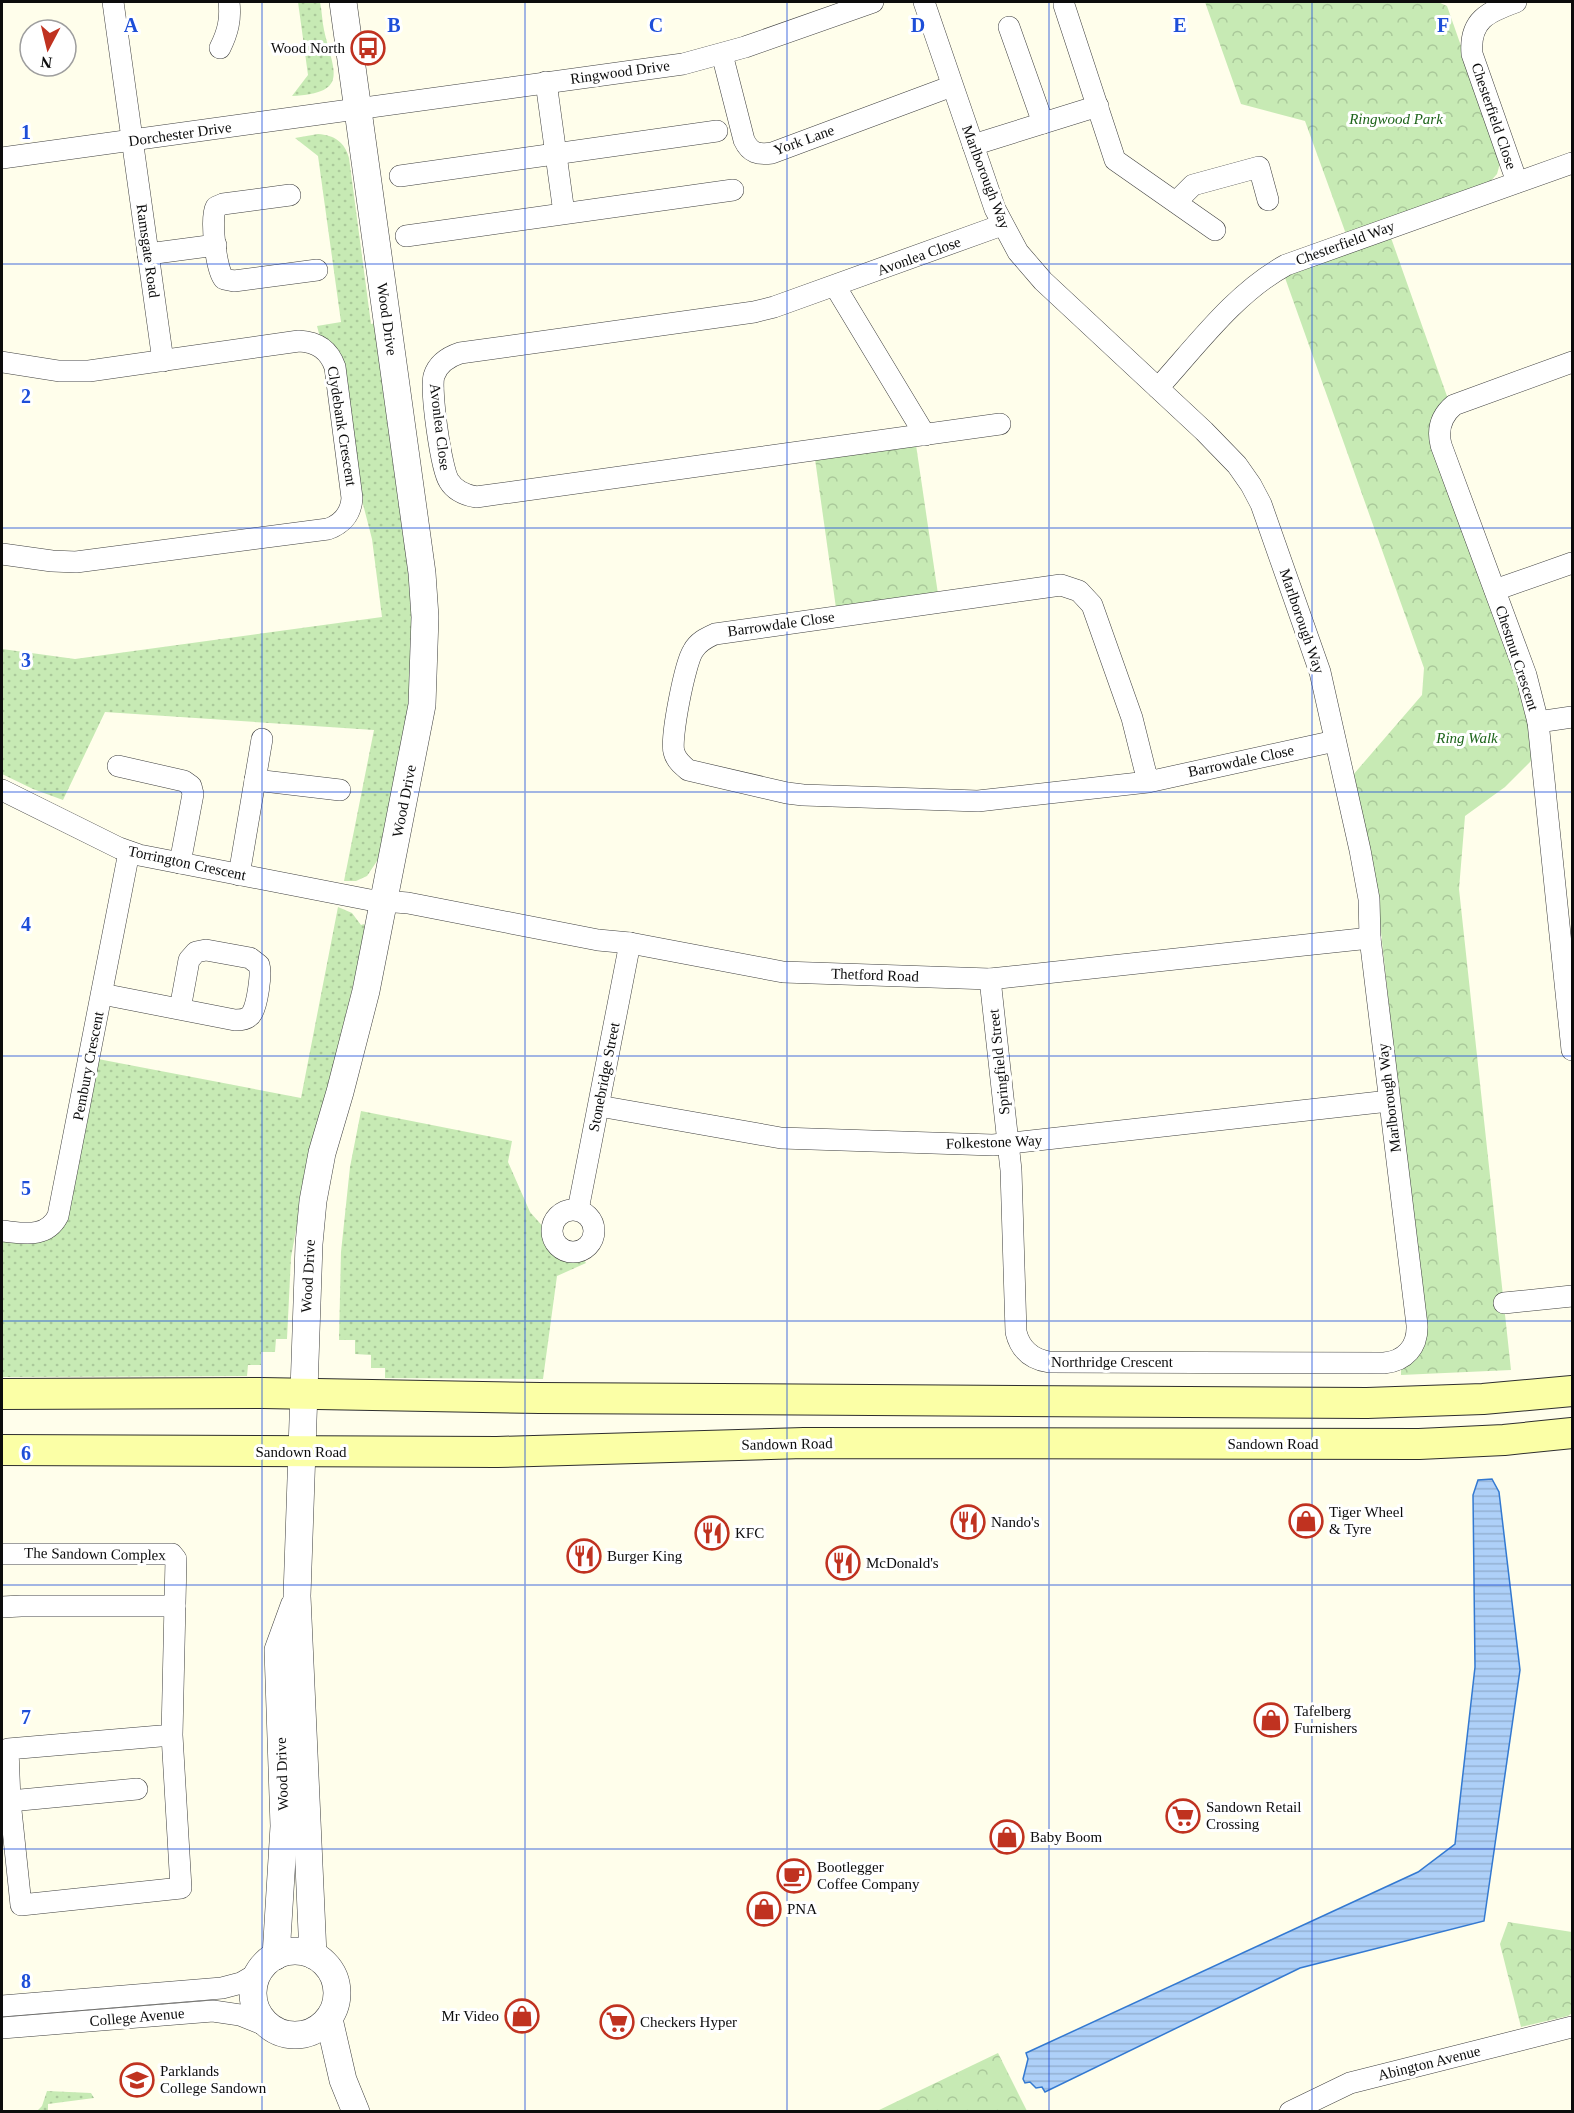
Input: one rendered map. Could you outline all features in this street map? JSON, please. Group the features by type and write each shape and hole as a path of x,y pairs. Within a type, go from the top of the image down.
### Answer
{"main road":[{"path":"2,1394 304,1394 517,1398 1367,1403 1483,1399 1572,1391"},
{"name":"Sandown Road","path":"2,1450 496,1452 884,1443 1419,1444 1504,1440 1572,1433"}],"street":[{"name":"Ramsgate Road","path":"113,2 163,361"},
{"path":"220,48 227,34 231,15 229,2"},
{"name":"Wood Drive","path":"313,1955 309,1914 297,1596 309,1244 317,1176 366,991 422,705 425,616 414,515 344,2"},
{"name":"Ringwood Drive","path":"359,108 683,64 722,54 873,2"},
{"name":"Marlborough Way","path":"924,2 1002,225 1018,252 1037,274 1237,465 1262,504 1320,672 1369,899 1370,938 1417,1325 1416,1340 1409,1352"},
{"name":"Chesterfield Close","path":"1516,2 1492,10 1485,15 1474,30 1471,46 1517,182"},
{"path":"1065,5 1115,160 1215,230"},
{"path":"1009,27 1043,123"},
{"name":"York Lane","path":"722,54 744,140 751,150 760,154 772,153 952,86"},
{"path":"546,82 564,213"},
{"path":"973,145 1098,106"},
{"name":"Dorchester Drive","path":"2,158 359,108"},
{"path":"400,176 717,131"},
{"name":"Chesterfield Way","path":"1158,388 1240,298 1270,273 1291,262 1572,163"},
{"path":"1176,202 1193,185 1258,167 1268,200"},
{"path":"406,236 733,190"},
{"path":"290,195 220,205 213,217 219,271 224,279 229,281 317,270"},
{"name":"Avonlea Close","path":"1000,424 484,497 468,496 454,488 443,467 432,384 437,368 451,356 460,353 754,312 835,286 1002,225"},
{"path":"148,254 216,245"},
{"path":"835,286 926,435"},
{"name":"Clydebank Crescent","path":"2,362 75,372 299,341 315,344 323,348 332,360 334,368 351,480 352,505 346,517 334,527 327,529 103,560 52,561 2,554"},
{"name":"Chestnut Crescent","path":"1572,362 1454,405 1440,423 1439,437 1526,675 1538,722 1567,944 1572,1050"},
{"path":"1495,590 1572,563"},
{"name":"Barrowdale Close","path":"1148,782 1132,718 1092,605 1079,591 1061,585 715,634 700,642 691,654 673,736 677,759 688,770 787,794 978,801 1148,782 1335,741"},
{"path":"1538,722 1572,717"},
{"path":"239,875 262,739"},
{"path":"118,765 180,779 191,786 193,794 180,863"},
{"path":"255,780 340,790"},
{"name":"Torrington Crescent","path":"2,790 129,852 239,875 384,901"},
{"name":"Pembury Crescent","path":"2,1232 35,1234 51,1226 58,1216 129,852"},
{"name":"Thetford Road","path":"384,901 408,903 598,940 630,943 783,972 990,979 1370,938"},
{"name":"Stonebridge Street","path":"578,1210 630,943"},
{"name":"Springfield Street","path":"990,979 1007,1144"},
{"path":"102,994 180,1009"},
{"name":"Folkestone Way","path":"599,1106 781,1138 954,1145 1007,1144 1389,1101"},
{"name":"Northridge Crescent","path":"1007,1144 1011,1170 1016,1332 1023,1349 1036,1359 1049,1362 1384,1363 1398,1360 1409,1352"},
{"path":"1504,1304 1572,1296"},
{"name":"The Sandown Complex","path":"2,1554 172,1554 176,1559 172,1735 182,1885 179,1889 21,1905 7,1836 10,1801 8,1749 172,1735"},
{"name":"Wood Drive","path":"267,1964 284,1826 278,1650 297,1596"},
{"path":"2,1607 176,1606"},
{"path":"10,1801 137,1789"},
{"path":"294,1951 313,1955 327,1965 336,1982 338,2000 329,2019 314,2032 298,2036 283,2034 270,2027 261,2019 254,2002 254,1987 267,1964 294,1951"},
{"name":"College Avenue","path":"2,2006 222,1988 241,1983 267,1964"},
{"name":"College Avenue","path":"2,2028 213,2011 240,2015 270,2027"},
{"path":"329,2019 343,2080 356,2112"},
{"name":"Abington Avenue","path":"1290,2112 1350,2083 1572,2026"},
{"path":"298,2036 343,2080"}],"green space":[{"path":"298,2 320,2 334,77 330,85 323,90 292,96 308,75"},
{"name":"Ringwood Park","path":"1205,2 1438,2 1447,6 1501,160 1497,174 1488,184 1346,234 1305,121 1241,104"},
{"path":"318,134 338,140 345,148 349,158 371,324 376,323 408,560 413,641 410,701 381,861 377,861 367,876 356,881 344,881 374,730 105,712 63,800 2,774 2,649 75,659 382,617 372,539 317,326 341,322 318,156 295,138"},
{"name":"Ring Walk","path":"1390,235 1448,399 1436,412 1526,706 1532,760 1505,787 1465,816 1459,889 1511,1370 1401,1375 1401,1369 1414,1361 1425,1332 1377,896 1353,775 1422,695 1424,668 1284,275"},
{"path":"916,445 938,594 836,608 815,459"},
{"path":"338,907 352,913 361,925 364,924 366,932 306,1177 291,1257 287,1339 276,1339 275,1352 261,1352 261,1365 248,1365 247,1376 2,1377 2,1240 40,1241 60,1231 98,1059 301,1098"},
{"path":"361,1111 512,1141 508,1162 530,1212 546,1230 547,1239 557,1253 565,1257 582,1257 586,1263 557,1276 543,1379 385,1378 385,1368 371,1368 371,1355 355,1354 355,1340 339,1340 341,1252 350,1167"},
{"path":"1508,1922 1572,1932 1572,2013 1568,2016 1521,2027 1500,1944"},
{"path":"998,2053 1027,2111 877,2111"},
{"path":"47,2091 91,2093 94,2098 48,2104 48,2111 37,2111 42,2106"}],"water":[{"path":"1492,1479 1499,1492 1520,1670 1484,1921 1300,1968 1045,2092 1042,2087 1036,2088 1030,2082 1025,2083 1023,2079 1028,2059 1026,2053 1418,1872 1455,1844 1475,1667 1473,1495 1478,1480"}],"place":[{"name":"Wood North","path":"368,48"},
{"name":"Tiger Wheel & Tyre","path":"1306,1521"},
{"name":"Nando's","path":"968,1522"},
{"name":"KFC","path":"712,1533"},
{"name":"Burger King","path":"584,1556"},
{"name":"McDonald's","path":"843,1563"},
{"name":"Tafelberg Furnishers","path":"1271,1720"},
{"name":"Sandown Retail Crossing","path":"1183,1816"},
{"name":"Baby Boom","path":"1007,1837"},
{"name":"Bootlegger Coffee Company","path":"794,1876"},
{"name":"PNA","path":"764,1909"},
{"name":"Mr Video","path":"522,2016"},
{"name":"Checkers Hyper","path":"617,2022"},
{"name":"Parklands College Sandown","path":"137,2080"}]}
